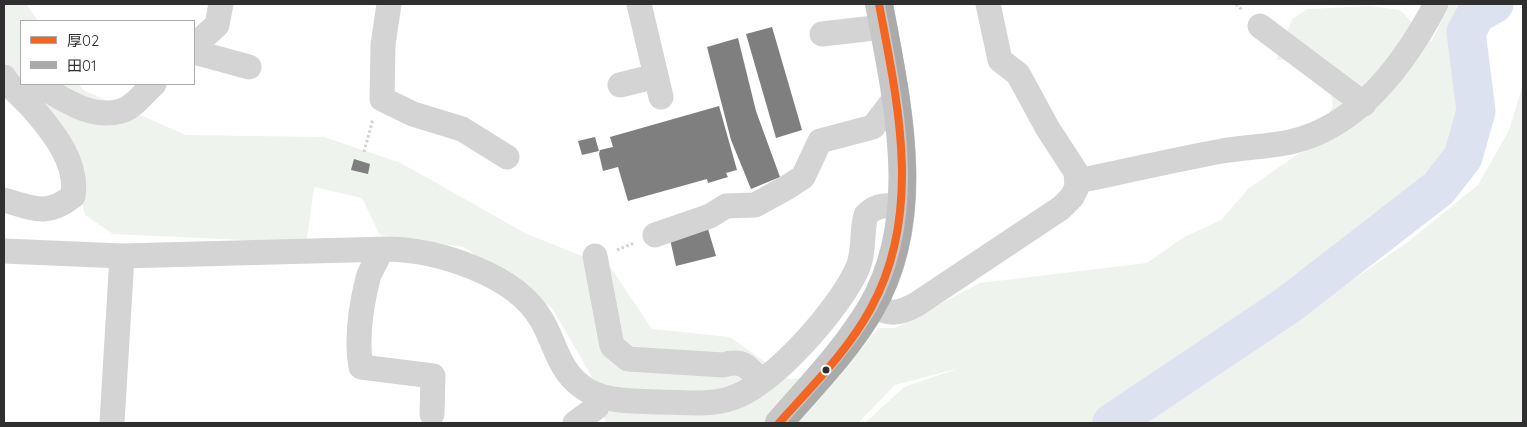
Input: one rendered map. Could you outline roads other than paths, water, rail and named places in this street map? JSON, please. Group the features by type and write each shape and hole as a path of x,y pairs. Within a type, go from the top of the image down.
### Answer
{"main road":[{"path":"779,423 846,346 872,306 892,260 902,207 900,140 896,96 881,15"}],"street":[{"path":"195,45 216,25 221,4"},
{"path":"389,4 383,45 382,99 413,114 462,129 507,157"},
{"path":"620,85 659,87 639,4"},
{"path":"872,306 890,313 898,313 917,304 1061,208 1072,197 1078,181 1073,167 1048,129 1018,74 1000,60 988,4"},
{"path":"1078,181 1223,150 1290,142 1323,130 1364,104 1417,40 1436,4"},
{"path":"822,34 881,15"},
{"path":"1260,26 1364,104"},
{"path":"195,52 249,67"},
{"path":"4,68 20,74"},
{"path":"4,77 57,139 69,163 75,182 74,196 60,207 45,210 4,200"},
{"path":"39,85 72,105 95,112 122,111 146,91"},
{"path":"656,235 710,216 726,206 755,204 786,188 803,177 820,141 873,126 896,96"},
{"path":"4,251 122,256 410,250 458,262 481,271 516,292 530,304 541,318 557,355 568,372 580,386 600,396 630,400 720,402 734,398 761,382 822,323 848,288 859,264 866,215 871,209 883,205 902,207"},
{"path":"380,250 378,260 369,276 362,304 359,355 361,367 435,374 432,414"},
{"path":"112,423 122,256"},
{"path":"595,256 612,346 621,355 628,359 723,365 735,361 746,365 761,382"},
{"path":"575,423 597,407 600,396"}],"waterway":[{"path":"1467,4 1470,25"},
{"path":"1112,423 1288,305 1439,188 1463,157 1476,111 1466,32 1476,14 1494,4"}]}
